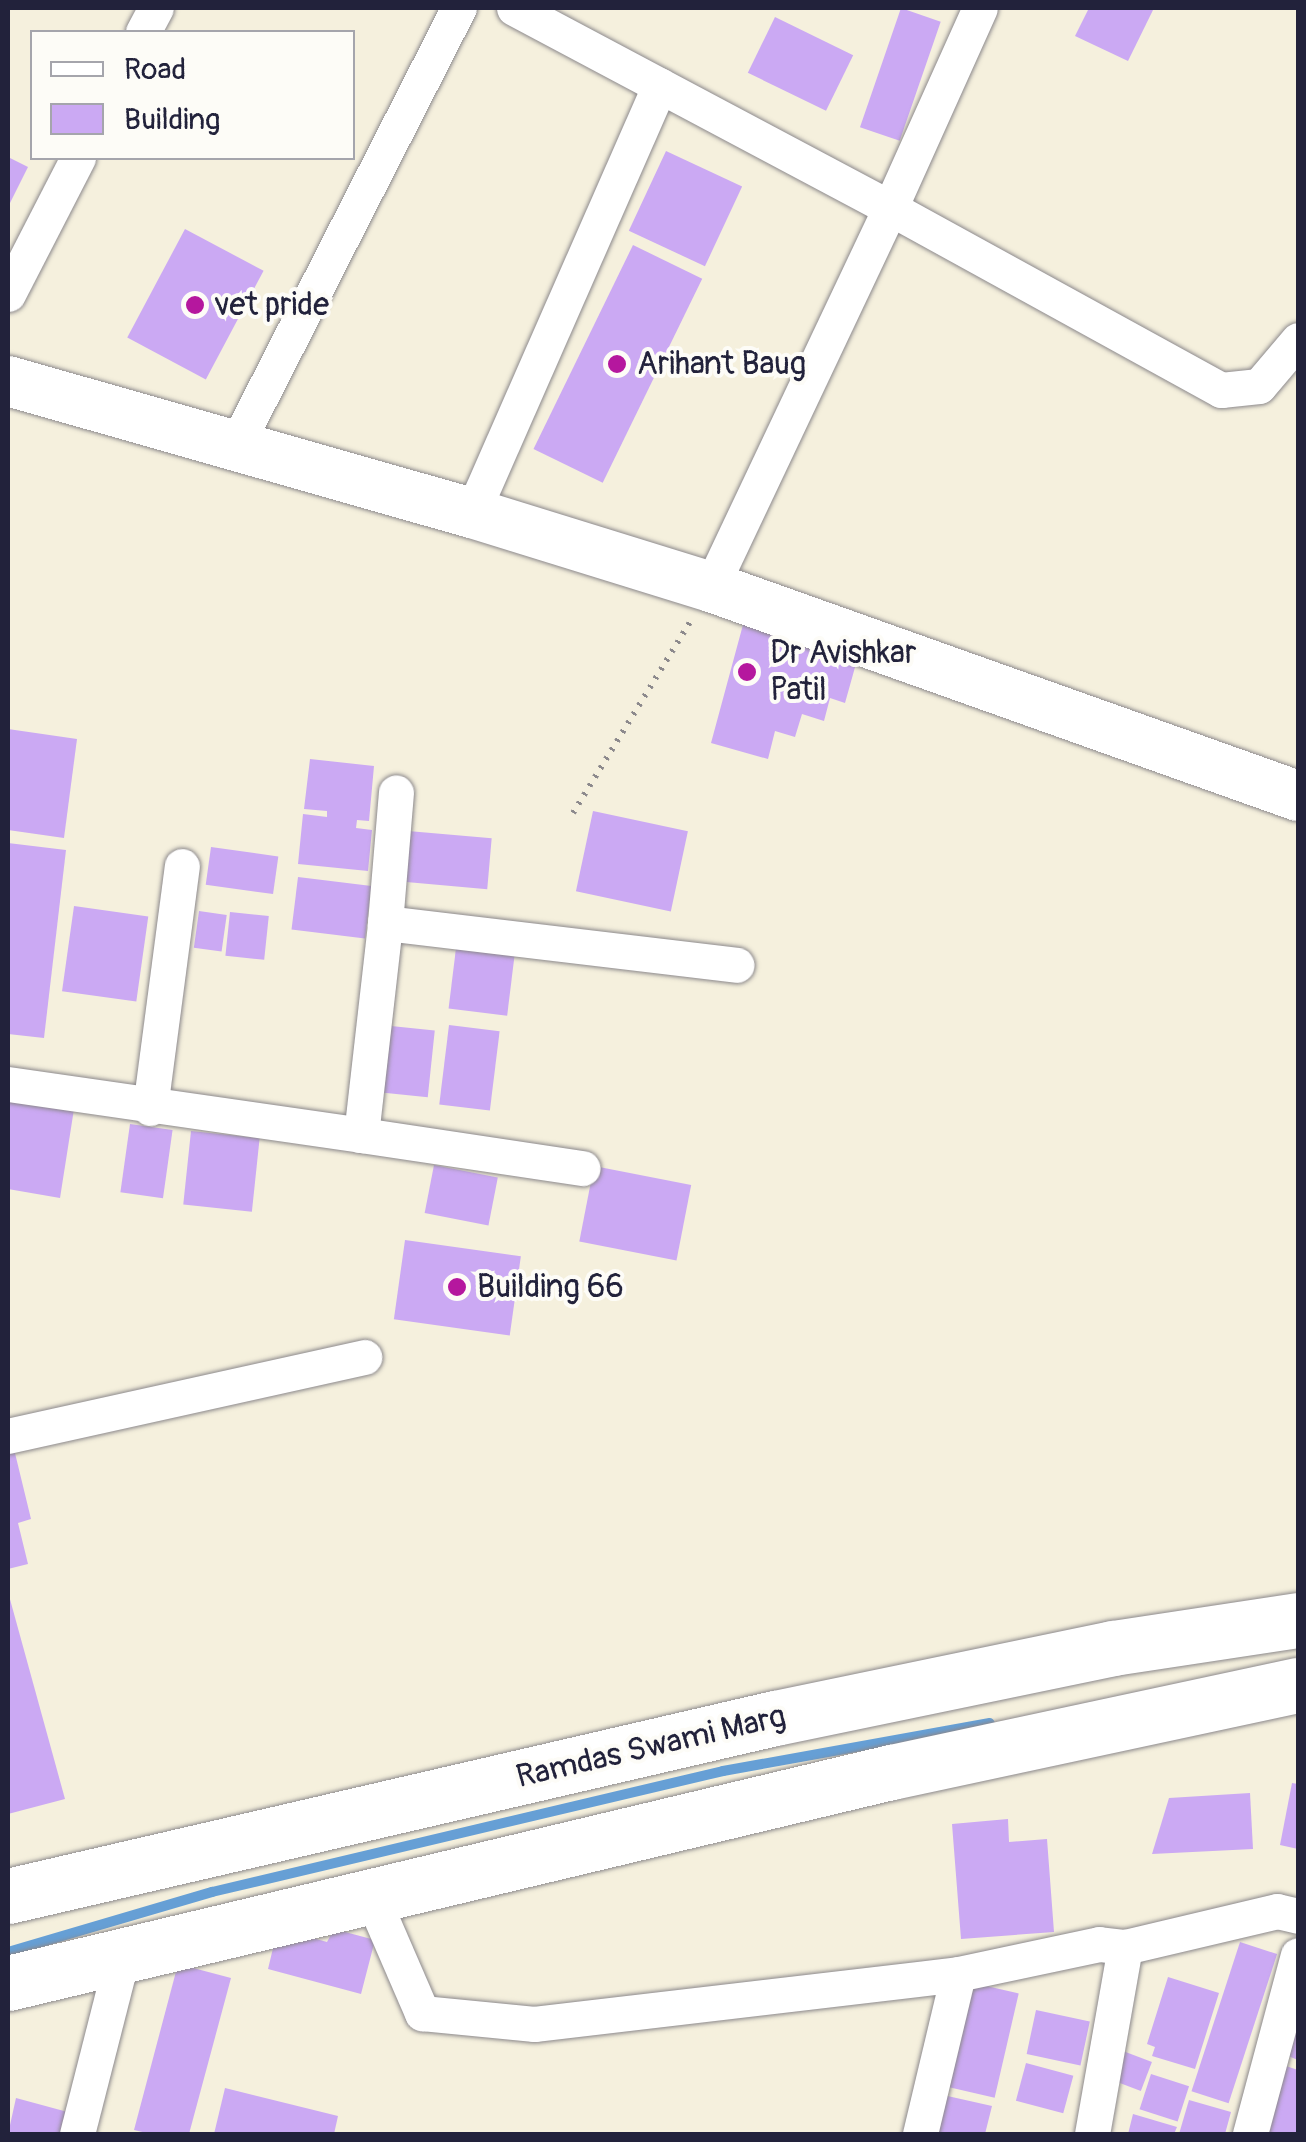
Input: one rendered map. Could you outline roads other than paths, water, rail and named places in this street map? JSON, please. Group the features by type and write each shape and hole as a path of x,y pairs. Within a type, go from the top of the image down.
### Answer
{"main road":[{"name":"Ramdas Swami Marg","path":"8,1896 775,1718 1114,1648 1298,1620"},
{"path":"8,1983 891,1772 1298,1684"}],"street":[{"path":"144,30 156,8"},
{"path":"236,446 458,8"},
{"path":"514,8 1221,390 1258,386 1298,340"},
{"path":"711,587 980,8"},
{"path":"472,513 660,85"},
{"path":"8,294 77,160"},
{"path":"8,382 472,513 711,587 1298,796"},
{"path":"361,1135 396,792"},
{"path":"150,1108 182,866"},
{"path":"385,924 736,964"},
{"path":"8,1084 150,1108 583,1168"},
{"path":"8,1436 364,1357"},
{"path":"371,1895 422,2013 534,2024 958,1974 1099,1944 1125,1947 1278,1911 1298,1916"},
{"path":"1092,2134 1125,1947"},
{"path":"77,2134 124,1954"},
{"path":"1250,2134 1298,1955"},
{"path":"920,2134 958,1974"}],"waterway":[{"path":"8,1952 212,1892 723,1771 990,1723"}],"place":[{"name":"vet pride","path":"195,305"},
{"name":"Arihant Baug","path":"617,364"},
{"name":"Dr Avishkar Patil","path":"747,672"},
{"name":"Building 66","path":"457,1287"}]}
